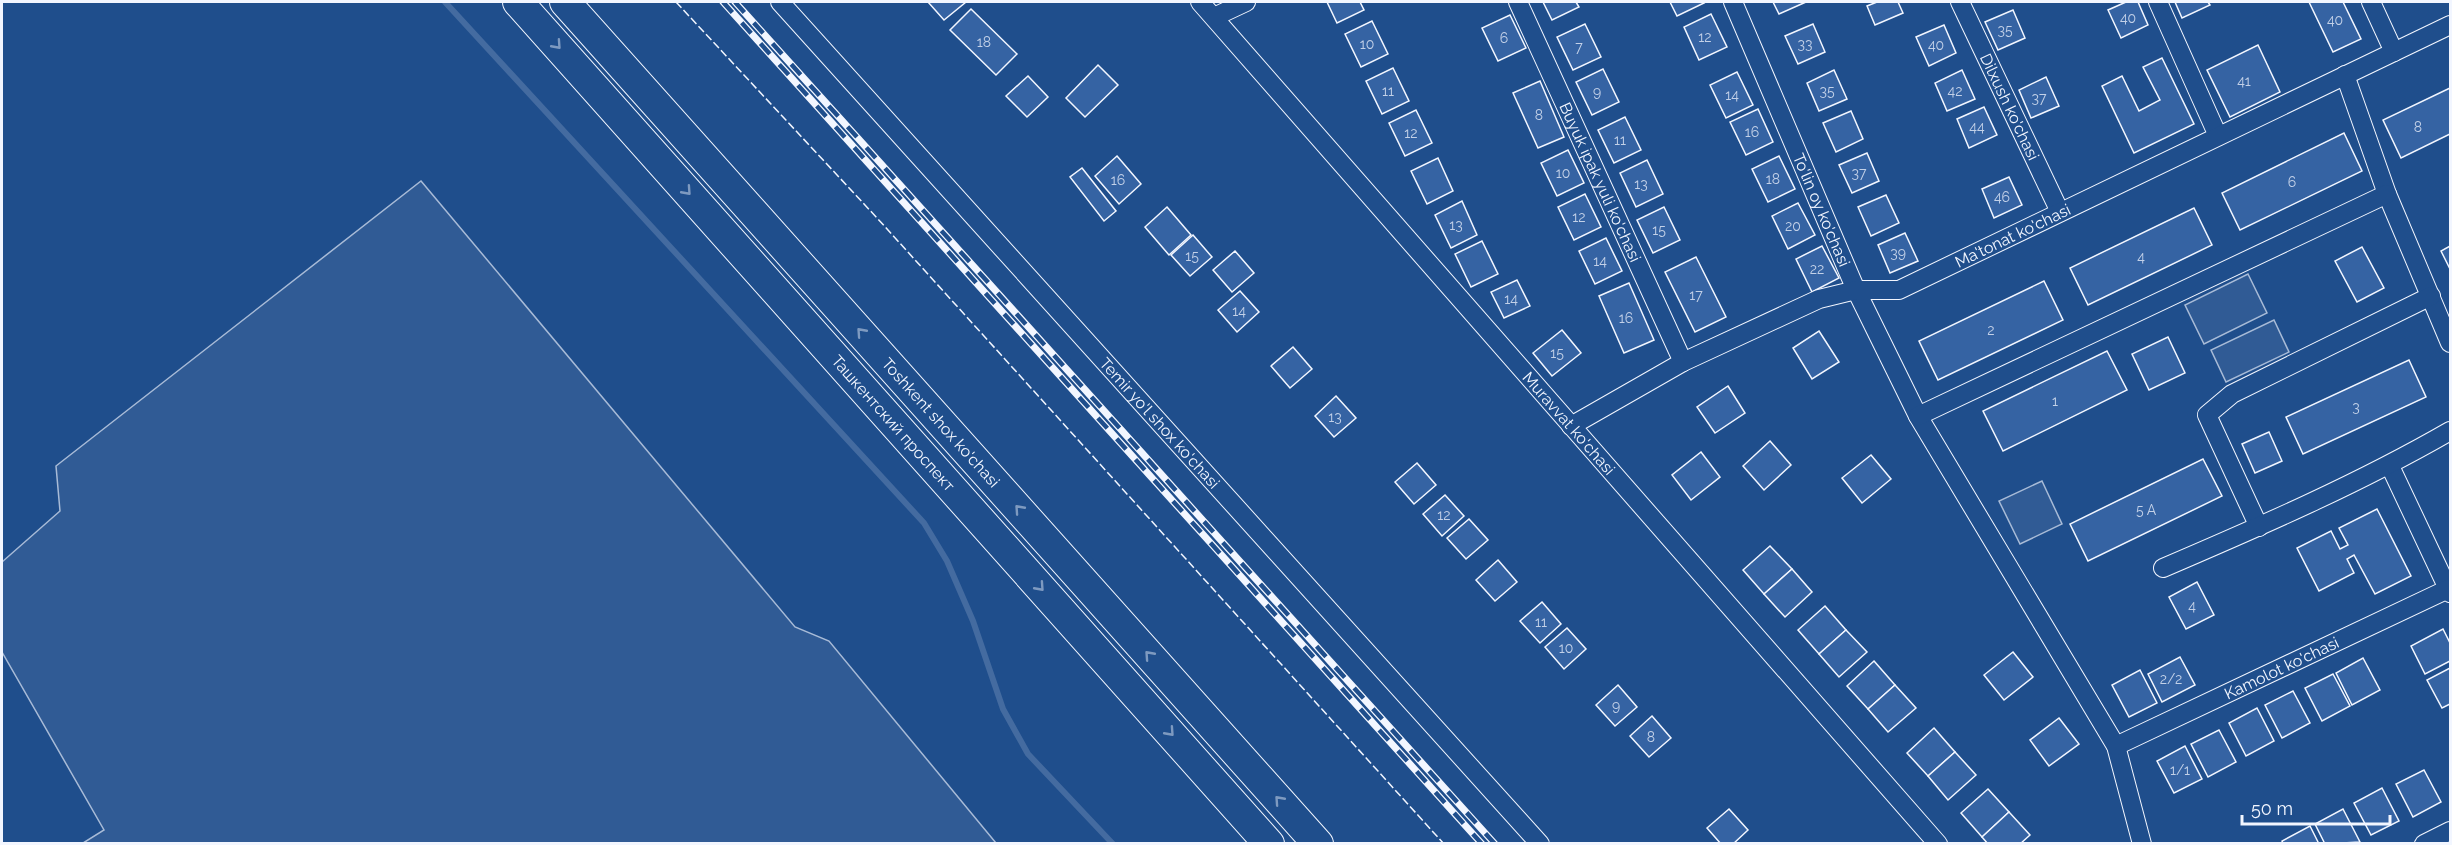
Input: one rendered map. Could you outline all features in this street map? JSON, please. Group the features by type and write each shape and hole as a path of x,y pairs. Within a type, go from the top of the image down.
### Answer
{"highway":[{"name":"Ташкентский проспект","path":"518,2 1269,843"},
{"name":"Toshkent shox ko'chasi","path":"565,2 1318,843"}],"street":[{"name":"Temir yo'l shox ko'chasi","path":"780,2 1540,843"},
{"name":"Muravvat ko'chasi","path":"1200,2 1938,843"},
{"path":"1214,17 1246,2"},
{"name":"Buyuk ipak yuli ko'chasi","path":"1518,2 1683,362"},
{"name":"To'lin oy ko'chasi","path":"1733,2 1856,290 1918,416 2115,746 2142,843"},
{"name":"Dilxush ko'chasi","path":"1960,2 2060,212"},
{"path":"2158,2 2218,136"},
{"path":"2371,2 2394,52"},
{"name":"Ma'tonat ko'chasi","path":"1571,426 1683,362 1819,298 1856,290 1899,290 2451,25"},
{"path":"2345,75 2387,194 2451,343"},
{"path":"1918,416 2387,194"},
{"path":"2259,527 2207,415 2232,394 2431,296"},
{"path":"2163,568 2259,527 2390,466 2451,431"},
{"path":"2390,466 2449,591"},
{"name":"Kamolot ko'chasi","path":"2115,746 2449,591"},
{"path":"2424,843 2451,831"}],"shaded area":[{"path":"421,181 795,627 829,641 996,843 83,843 104,830 2,652 2,562 60,511 56,466"},
{"path":"2248,274 2267,313 2204,344 2185,305"},
{"path":"2274,320 2289,352 2226,382 2211,350"},
{"path":"2042,481 2062,524 2020,544 1999,501"}],"building":[{"path":"928,2 966,2 944,20"},
{"path":"1327,2 1360,2 1364,10 1337,23"},
{"path":"1543,2 1576,2 1579,7 1552,20"},
{"path":"1670,2 1703,2 1704,3 1677,16"},
{"path":"1773,2 1806,2 1779,14"},
{"path":"1877,2 1898,2 1903,13 1875,25 1867,6"},
{"path":"2126,2 2138,2 2148,25 2121,38 2108,10"},
{"path":"2175,2 2208,2 2210,5 2182,18"},
{"path":"2309,2 2343,2 2361,39 2333,52"},
{"path":"971,9 1017,54 996,75 950,30"},
{"path":"2013,10 2025,38 1998,50 1985,22"},
{"path":"1711,14 1727,47 1699,60 1684,27"},
{"path":"1510,15 1526,48 1498,61 1482,28"},
{"path":"1372,21 1388,54 1361,67 1345,34"},
{"path":"1585,24 1601,57 1573,70 1557,37"},
{"path":"1813,24 1825,52 1798,64 1785,36"},
{"path":"1944,25 1956,53 1929,66 1916,37"},
{"path":"2258,45 2280,92 2230,117 2207,70"},
{"path":"2162,58 2194,124 2134,153 2102,86 2122,76 2139,111 2160,100 2143,67"},
{"path":"1098,65 1118,85 1085,117 1066,98"},
{"path":"1393,68 1409,101 1382,114 1366,81"},
{"path":"1603,69 1619,102 1592,115 1576,82"},
{"path":"1834,70 1847,99 1819,111 1807,83"},
{"path":"1962,70 1975,99 1947,111 1935,83"},
{"path":"1737,72 1753,105 1726,118 1710,85"},
{"path":"1028,76 1048,97 1027,117 1006,96"},
{"path":"2046,77 2059,106 2031,118 2019,90"},
{"path":"1540,81 1564,137 1538,148 1513,93"},
{"path":"2450,88 2450,134 2401,158 2383,120"},
{"path":"1984,107 1997,135 1969,148 1957,119"},
{"path":"1758,109 1773,142 1746,155 1730,122"},
{"path":"1416,110 1432,143 1405,156 1389,123"},
{"path":"1851,111 1863,139 1836,152 1823,123"},
{"path":"1625,117 1641,150 1614,163 1598,130"},
{"path":"2344,133 2362,171 2240,230 2222,193"},
{"path":"1568,150 1584,183 1557,196 1541,163"},
{"path":"1867,153 1879,181 1852,193 1839,165"},
{"path":"1117,156 1141,184 1119,204 1095,176"},
{"path":"1779,156 1795,189 1768,202 1752,169"},
{"path":"1438,158 1453,191 1427,204 1411,171"},
{"path":"1647,160 1663,194 1636,207 1620,173"},
{"path":"1082,168 1116,211 1104,221 1070,177"},
{"path":"2009,177 2022,205 1994,218 1982,189"},
{"path":"1585,194 1601,227 1574,240 1558,207"},
{"path":"1886,195 1899,223 1871,236 1858,207"},
{"path":"1462,201 1477,235 1451,248 1435,215"},
{"path":"1798,203 1815,235 1788,249 1772,216"},
{"path":"1167,207 1191,235 1169,255 1145,227"},
{"path":"1664,207 1680,240 1653,253 1637,220"},
{"path":"2194,208 2212,245 2088,305 2070,268"},
{"path":"1905,233 1918,261 1890,273 1878,245"},
{"path":"1193,235 1212,257 1190,276 1171,255"},
{"path":"1606,238 1622,271 1595,284 1579,251"},
{"path":"1482,241 1498,274 1471,287 1455,254"},
{"path":"1822,246 1839,278 1812,292 1796,259"},
{"path":"2450,246 2450,269 2441,251"},
{"path":"2362,247 2384,288 2357,302 2335,261"},
{"path":"1235,251 1254,273 1232,292 1213,270"},
{"path":"1696,257 1726,317 1695,332 1665,272"},
{"path":"1517,280 1530,306 1504,318 1491,292"},
{"path":"2044,281 2063,320 1938,380 1919,341"},
{"path":"1629,283 1654,340 1624,353 1599,296"},
{"path":"1240,291 1259,312 1237,332 1218,310"},
{"path":"1562,330 1581,353 1552,376 1533,353"},
{"path":"1819,331 1839,362 1812,379 1793,348"},
{"path":"2168,337 2185,373 2149,390 2132,354"},
{"path":"1293,347 1312,369 1290,388 1271,366"},
{"path":"2107,351 2127,390 2003,451 1983,411"},
{"path":"2409,360 2426,397 2303,454 2286,417"},
{"path":"1728,386 1745,413 1715,433 1697,407"},
{"path":"1336,396 1356,418 1334,437 1315,416"},
{"path":"2269,432 2282,461 2255,473 2242,444"},
{"path":"1770,441 1791,465 1764,490 1743,466"},
{"path":"1701,452 1720,477 1691,500 1672,475"},
{"path":"1871,455 1891,479 1862,503 1842,478"},
{"path":"2203,459 2222,496 2088,561 2070,524"},
{"path":"1417,463 1436,485 1414,504 1395,482"},
{"path":"1445,495 1464,516 1442,536 1423,514"},
{"path":"2377,509 2411,576 2375,594 2354,555 2347,559 2354,573 2319,591 2297,548 2331,531 2340,549 2348,545 2339,528"},
{"path":"1469,519 1488,540 1466,559 1447,538"},
{"path":"1770,546 1792,569 1764,594 1743,570"},
{"path":"1498,560 1517,582 1495,601 1476,580"},
{"path":"1792,569 1812,592 1785,617 1764,594"},
{"path":"2197,582 2214,615 2186,629 2169,597"},
{"path":"1542,602 1561,624 1540,643 1520,621"},
{"path":"1825,606 1846,630 1819,654 1798,630"},
{"path":"1567,628 1586,649 1564,669 1545,647"},
{"path":"2443,629 2450,643 2450,661 2425,674 2411,646"},
{"path":"1846,630 1867,652 1839,677 1819,654"},
{"path":"2013,652 2033,677 2004,700 1984,675"},
{"path":"2180,657 2195,685 2162,702 2148,674"},
{"path":"2363,658 2380,690 2352,705 2336,673"},
{"path":"1874,661 1895,685 1868,709 1847,686"},
{"path":"2450,668 2450,704 2442,708 2427,680"},
{"path":"2140,670 2157,703 2129,717 2112,685"},
{"path":"2333,674 2350,706 2322,721 2305,688"},
{"path":"1618,685 1637,707 1615,726 1596,705"},
{"path":"1895,685 1916,708 1888,732 1868,709"},
{"path":"2293,691 2310,723 2282,738 2265,705"},
{"path":"2257,708 2274,741 2246,756 2229,723"},
{"path":"1652,716 1671,738 1649,757 1630,736"},
{"path":"2059,718 2079,744 2049,766 2030,740"},
{"path":"1934,728 1955,752 1928,776 1907,753"},
{"path":"2219,730 2236,762 2208,777 2191,744"},
{"path":"2185,746 2202,779 2174,793 2157,761"},
{"path":"1955,752 1976,775 1948,800 1928,776"},
{"path":"2424,770 2441,802 2413,817 2396,784"},
{"path":"2382,788 2399,821 2371,835 2354,803"},
{"path":"1988,789 2009,812 1982,837 1961,813"},
{"path":"1729,809 1748,830 1733,844 1721,844 1707,828"},
{"path":"2343,809 2360,842 2325,844 2315,824"},
{"path":"2009,812 2030,835 2020,844 1988,844 1982,837"},
{"path":"2310,826 2319,844 2283,844 2282,841"}],"waterway":[{"path":"445,2 924,523 947,561 973,621 1003,709 1028,754 1113,844"}],"railway":[{"path":"723,2 1482,844"},
{"path":"735,2 1495,844"}],"fence":[{"path":"676,2 878,219 1444,844"}]}
